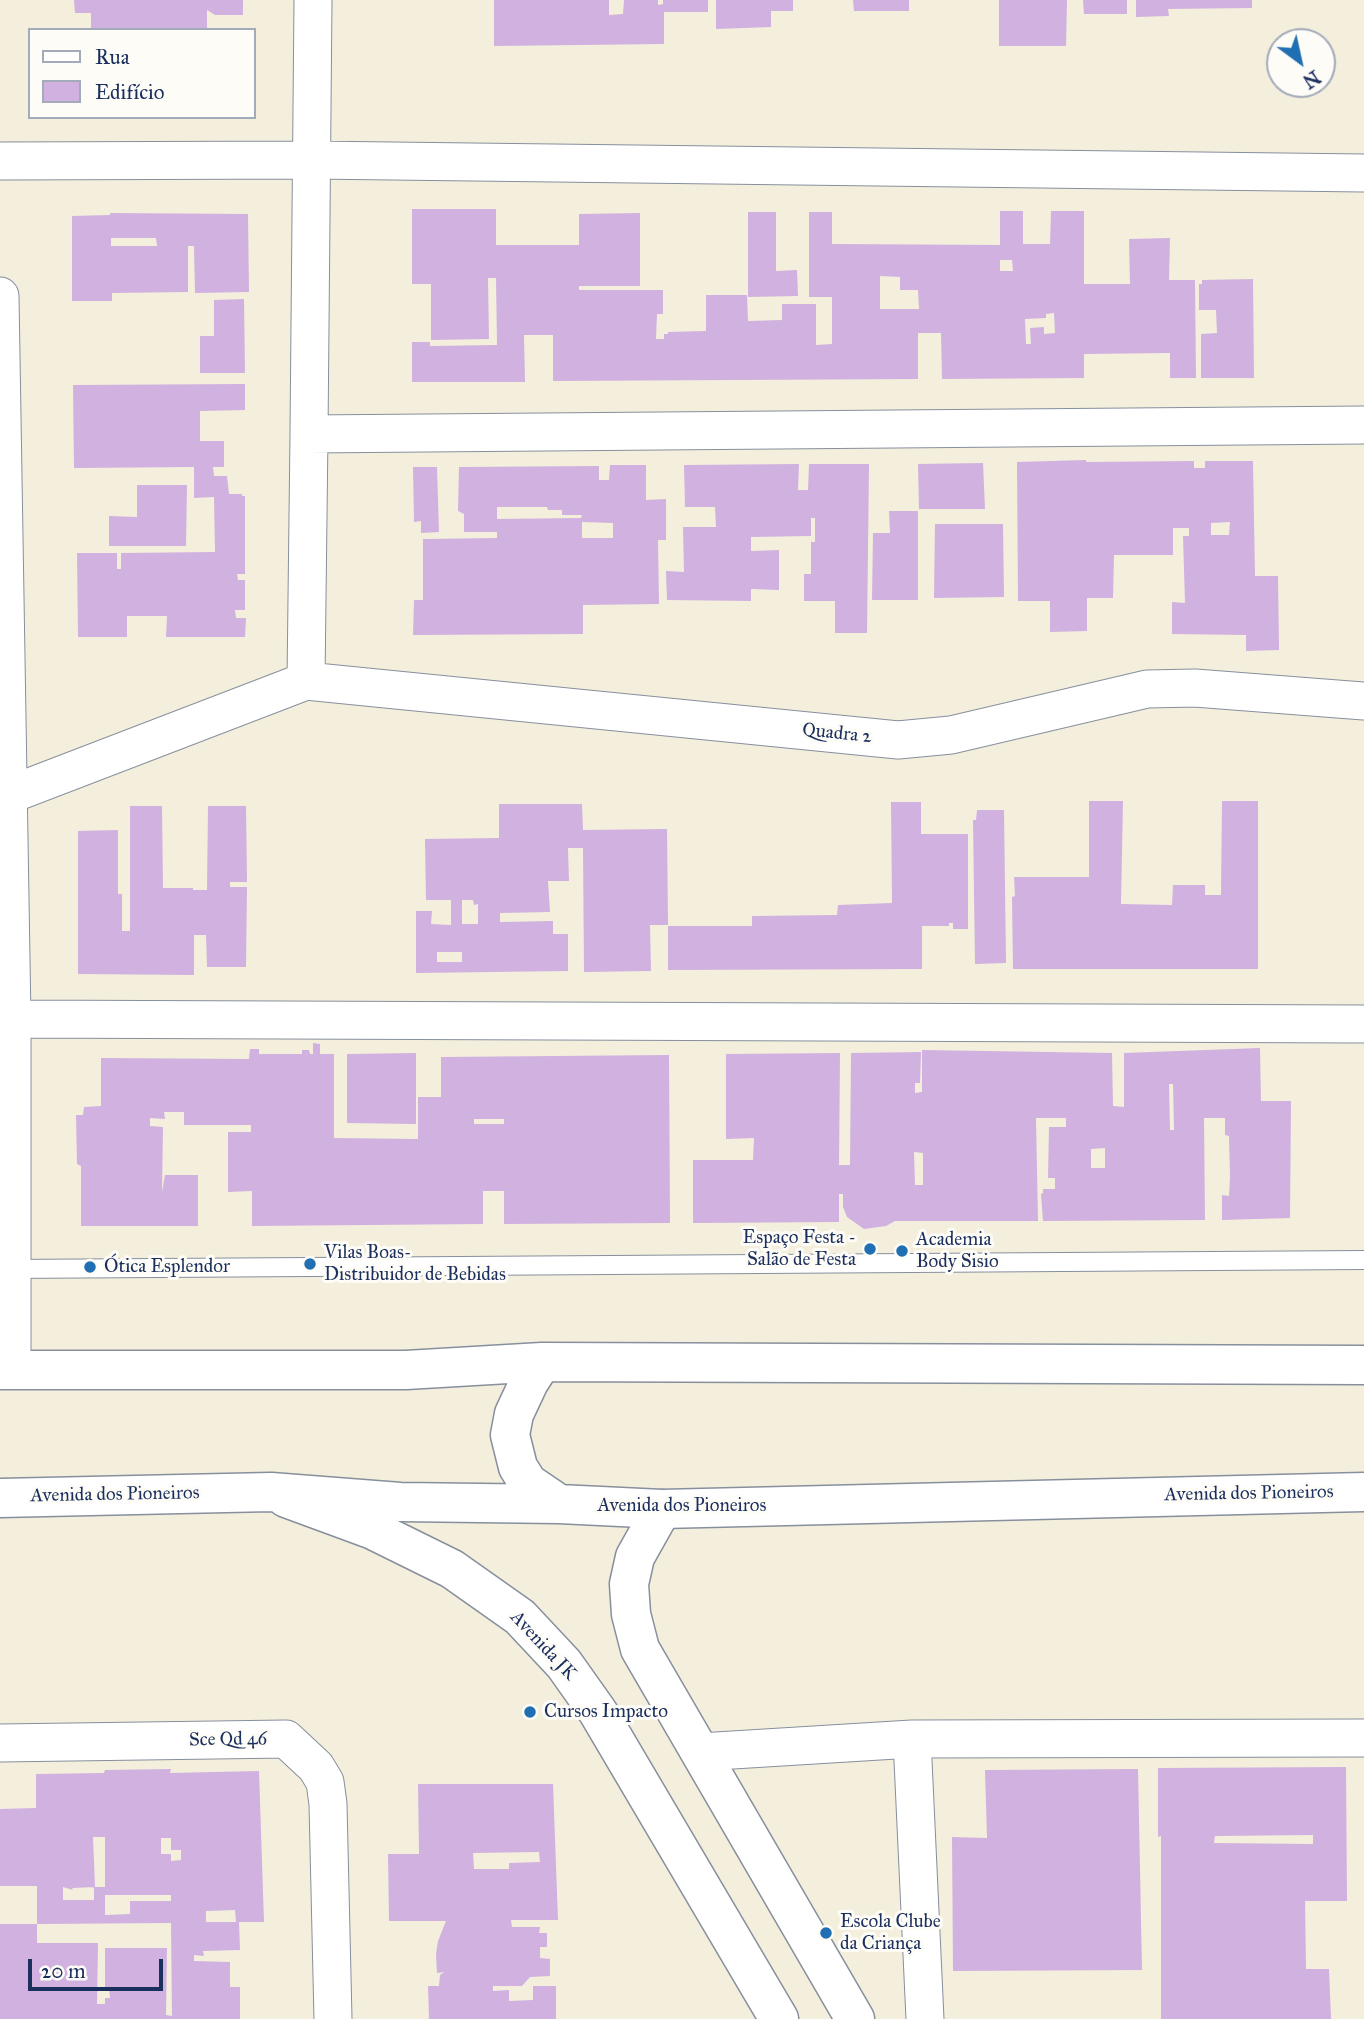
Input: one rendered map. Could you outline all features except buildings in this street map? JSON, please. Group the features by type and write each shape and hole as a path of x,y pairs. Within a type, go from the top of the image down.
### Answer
{"main road":[{"path":"542,1362 514,1414 510,1435 519,1467 528,1483 559,1504"},
{"path":"6,1370 406,1370 542,1362 1364,1364"},
{"name":"Avenida dos Pioneiros","path":"0,1498 271,1492 400,1502 559,1504 662,1509 1364,1492"},
{"name":"Avenida JK","path":"271,1492 373,1530 452,1569 520,1617 564,1664 598,1712 779,2019"},
{"path":"662,1509 635,1557 629,1584 631,1614 640,1648 856,2019"}],"street":[{"path":"9,795 306,681 313,0"},
{"path":"0,161 311,160 1364,173"},
{"path":"0,296 12,1019 6,1370"},
{"path":"309,434 1364,425"},
{"name":"Quadra 2","path":"306,681 898,740 951,735 1146,689 1195,688 1364,701"},
{"path":"12,1019 1364,1024"},
{"path":"700,1752 912,1739 1364,1738"},
{"name":"Sce Qd 46","path":"0,1743 286,1739 316,1767 325,1782 333,2019"},
{"path":"912,1739 925,2019"}],"lane":[{"path":"6,1269 1364,1260"}],"place":[{"name":"Espaço Festa - Salão de Festa","path":"870,1249"},
{"name":"Academia Body Sisio","path":"902,1251"},
{"name":"Vilas Boas- Distribuidor de Bebidas","path":"310,1264"},
{"name":"Ótica Esplendor","path":"90,1267"},
{"name":"Cursos Impacto","path":"530,1712"},
{"name":"Escola Clube da Criança","path":"826,1933"}]}
